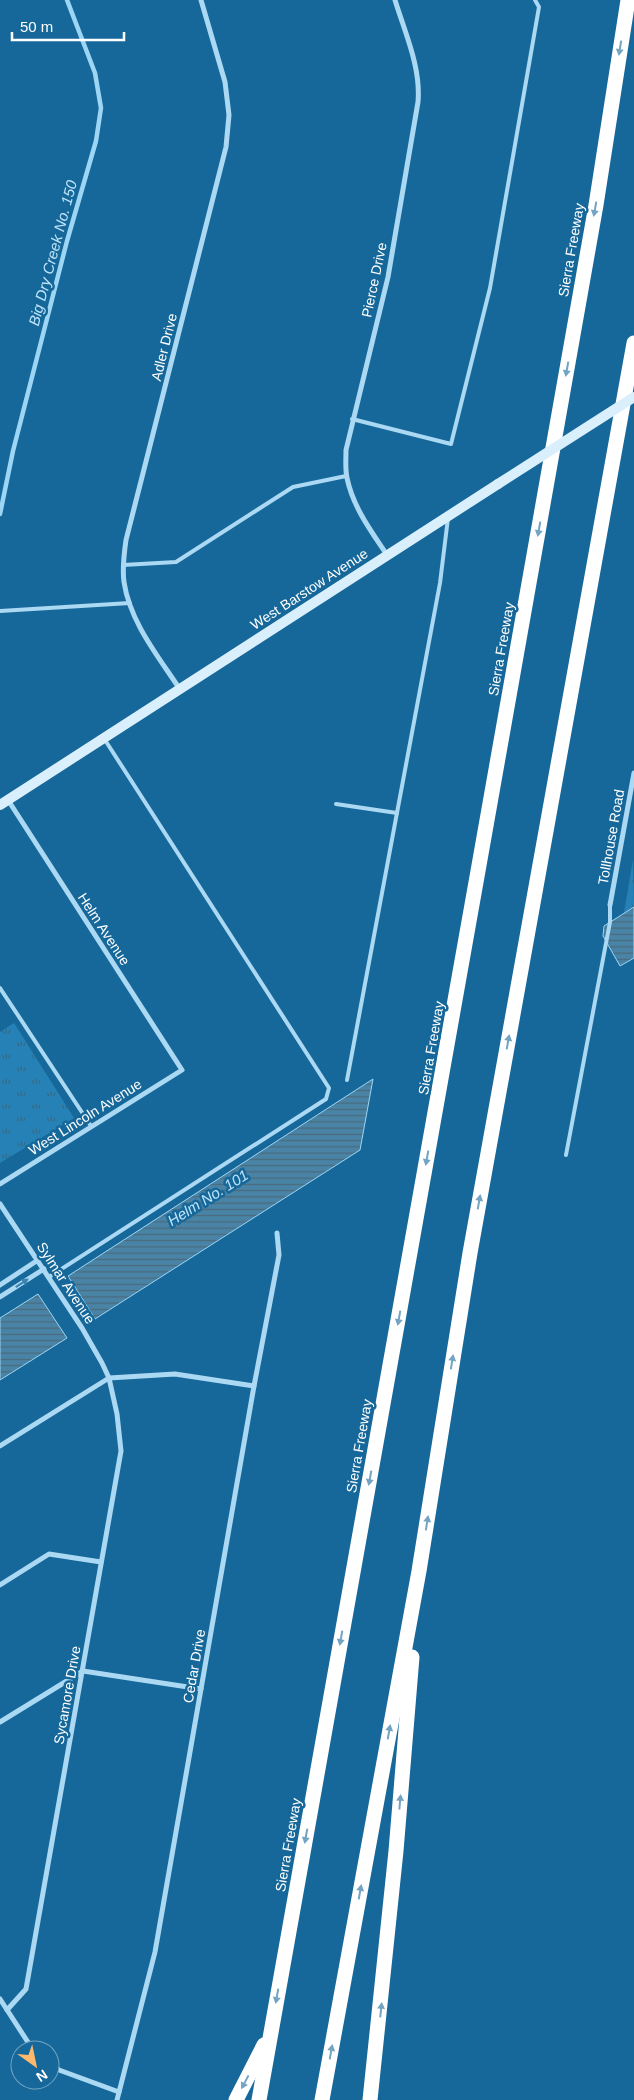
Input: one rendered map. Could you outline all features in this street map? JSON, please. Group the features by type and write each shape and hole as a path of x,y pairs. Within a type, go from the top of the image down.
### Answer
{"highway":[{"name":"Sierra Freeway","path":"259,2100 596,205 628,0"},
{"path":"322,2100 419,1571 470,1253 634,343"},
{"path":"370,2100 396,1851 419,1571"},
{"path":"236,2100 271,2033"}],"main road":[{"name":"West Barstow Avenue","path":"4,803 634,397"}],"street":[{"name":"Adler Drive","path":"180,688 144,634 130,603 124,583 123,565 126,540 226,147 229,116 225,82 201,0"},
{"name":"Pierce Drive","path":"387,556 363,518 352,496 346,476 346,450 388,277 418,102 417,70 395,0"},
{"name":"Tollhouse Road","path":"610,905 634,773"},
{"name":"Helm Avenue","path":"4,803 182,1070"},
{"name":"West Lincoln Avenue","path":"0,1184 182,1070"},
{"name":"Sylmar Avenue","path":"0,1204 44,1269 94,1349 109,1378"},
{"name":"Cedar Drive","path":"117,2100 154,1952 279,1255 277,1233"},
{"path":"0,1286 38,1260"},
{"path":"0,1298 44,1269"},
{"path":"0,1446 109,1378 175,1374 254,1386"},
{"name":"Sycamore Drive","path":"7,2010 26,1989 122,1451 118,1414 109,1378"},
{"path":"0,1584 49,1554 101,1562"},
{"path":"0,1722 83,1671 201,1689"},
{"path":"0,1999 27,2040"},
{"path":"60,2071 119,2092"}],"lane":[{"path":"352,419 451,444 490,288 540,7 535,0"},
{"path":"123,565 176,562 293,487 346,476"},
{"path":"347,1080 440,583 449,516"},
{"path":"0,611 130,603"},
{"path":"49,1277 326,1100 329,1088 104,738"},
{"path":"336,804 397,813"},
{"path":"566,1155 610,922 610,905"},
{"path":"0,988 91,1126"}],"green space":[{"path":"633,860 634,907 624,913"},
{"path":"14,1023 74,1118 0,1163 0,1032"}],"water":[{"path":"634,907 634,958 620,966 603,936 604,926"},
{"name":"Helm No. 101","path":"373,1079 360,1150 95,1319 68,1276"},
{"path":"38,1294 67,1338 0,1380 0,1318"}],"waterway":[{"name":"Big Dry Creek No. 150","path":"0,514 13,451 67,241 96,141 101,108 95,73 67,0"}]}
